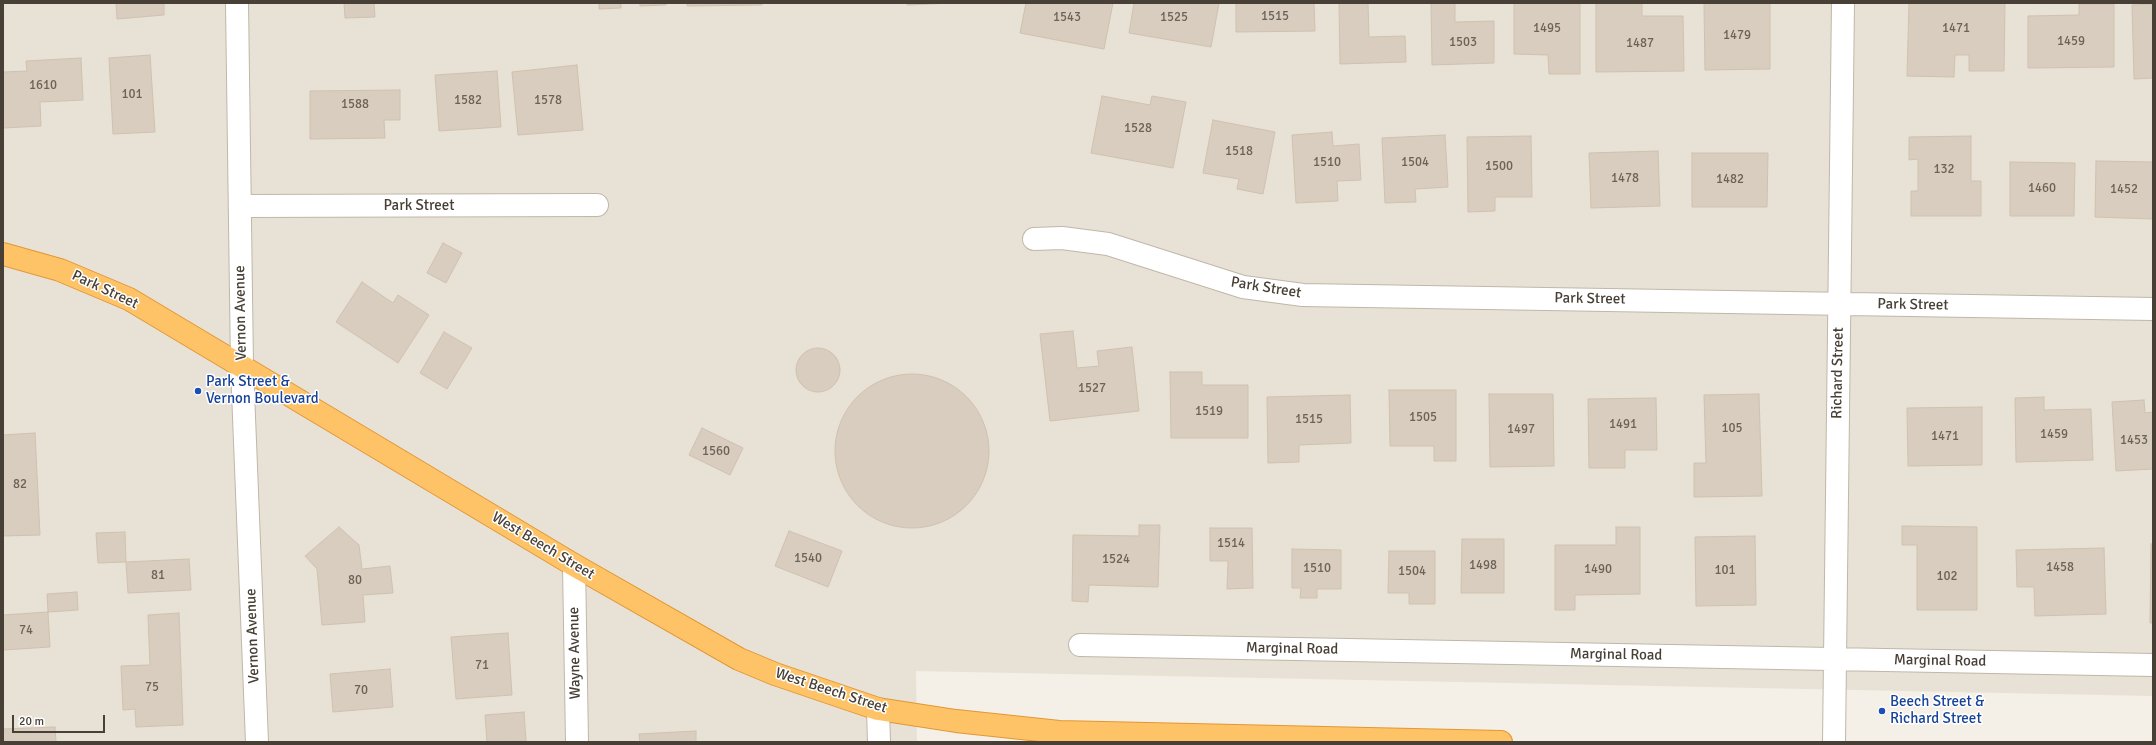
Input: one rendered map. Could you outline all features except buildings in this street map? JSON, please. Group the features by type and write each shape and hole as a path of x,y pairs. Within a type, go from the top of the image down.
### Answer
{"highway":[{"name":"Park Street","path":"3,254 60,270 129,299 242,367"},
{"name":"West Beech Street","path":"242,367 574,565 738,659 775,674 878,709 956,721 1059,732 1501,742"}],"street":[{"name":"Vernon Avenue","path":"237,3 242,367 257,742"},
{"name":"Richard Street","path":"1834,742 1843,3"},
{"name":"Park Street","path":"240,206 597,205"},
{"name":"Park Street","path":"1034,239 1062,238 1108,244 1243,287 1303,294 2153,309"},
{"name":"Wayne Avenue","path":"574,565 577,742"},
{"name":"Marginal Road","path":"1080,645 2153,665"},
{"path":"878,709 879,742"}],"shaded area":[{"path":"3,3 2153,3 2153,696 916,671 917,742 3,742"}],"place":[{"name":"Park Street & Vernon Boulevard","path":"198,391"},
{"name":"Beech Street & Richard Street","path":"1882,711"}]}
